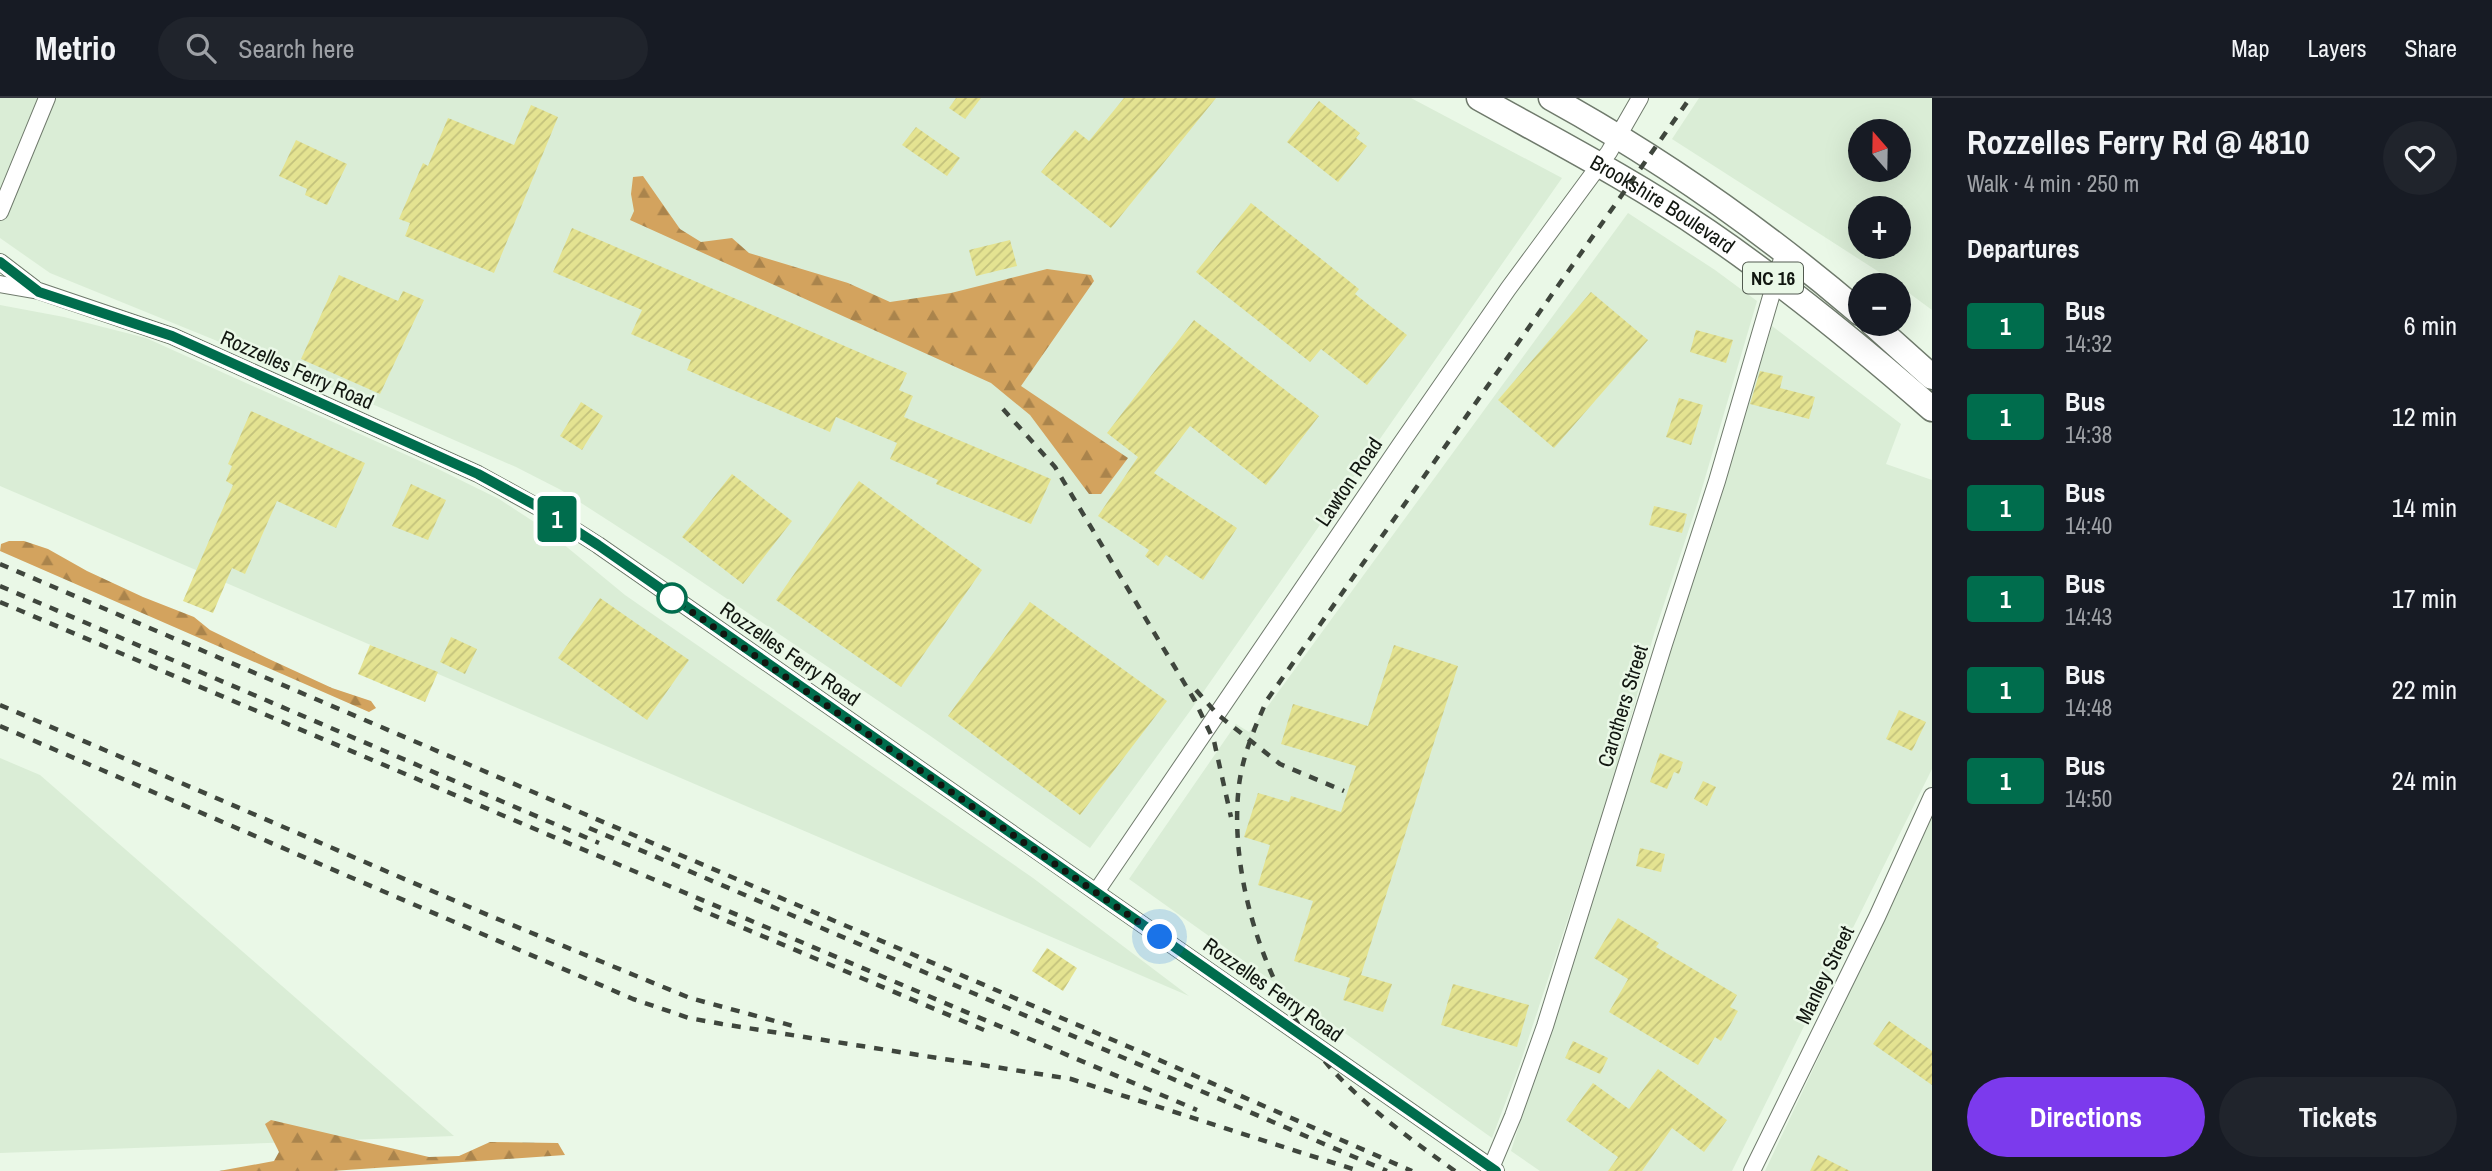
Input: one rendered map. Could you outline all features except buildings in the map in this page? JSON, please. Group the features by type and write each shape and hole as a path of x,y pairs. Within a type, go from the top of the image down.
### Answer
{"highway":[{"name":"Brookshire Boulevard","path":"1479,98 1600,165 1706,231 1828,320 1932,409"},
{"name":"Brookshire Boulevard","path":"1551,98 1619,136 1784,252 1848,303"},
{"path":"1886,336 1932,377"}],"street":[{"path":"0,212 47,98"},
{"name":"Lawton Road","path":"1096,892 1410,430 1508,289 1600,165 1640,98"},
{"name":"Carothers Street","path":"1494,1169 1545,1026 1717,481 1784,252"},
{"path":"0,262 39,292"},
{"name":"Rozzelles Ferry Road","path":"0,284 39,292 172,336 478,474 544,510 1494,1169"},
{"name":"Manley Street","path":"1752,1171 1877,917 1932,796"}],"shaded area":[{"path":"0,98 1411,98 1562,178 1190,711 1090,848 929,735 561,490 516,467 372,404 50,273 0,238"},
{"path":"1699,98 1932,98 1932,310 1911,294 1911,273 1881,273 1859,259 1911,259 1911,196 1848,196 1848,252 1672,139"},
{"path":"1628,213 1757,301 1698,502 1654,634 1612,785 1520,1064 1492,1138 1129,879 1236,724 1249,732"},
{"path":"0,305 64,317 146,338 499,499 545,529 625,595 1033,878 1189,996 0,486"},
{"path":"1772,326 1901,424 1886,464 1932,480 1932,769 1732,1171 1540,1171 1511,1151"},
{"path":"0,758 40,775 454,1136 0,1153"},
{"path":"1932,818 1932,1171 1765,1171"}],"green space":[{"path":"643,176 680,229 701,242 732,238 749,253 848,283 890,302 951,293 1047,269 1091,275 1094,281 1021,386 1128,458 1101,494 1089,494 1030,415 991,383 630,220 634,211 631,194 633,177"},
{"path":"24,541 48,549 87,571 194,617 210,630 269,659 332,688 371,701 376,708 369,712 0,551 1,544"},
{"path":"271,1120 429,1157 459,1156 490,1142 558,1143 565,1155 332,1171 219,1171 274,1161 279,1152 265,1124"}],"railway":[{"path":"1455,1171 1386,1119 1347,1085 1297,1023 1277,986 1248,905 1240,864 1237,824 1243,762 1267,700 1690,98"},
{"path":"1003,409 1055,467 1195,701 1214,741 1231,817"},
{"path":"0,564 1141,1052 1412,1171"},
{"path":"0,586 599,843"},
{"path":"0,602 1197,1110"},
{"path":"1196,690 1217,714 1280,764 1344,791"},
{"path":"0,705 488,915 690,998 797,1027"},
{"path":"0,726 633,999 689,1018 1071,1079 1359,1171"},
{"path":"589,828 1387,1171"},
{"path":"694,907 984,1030"}],"bus line":[{"name":"1","path":"0,262 39,292 172,336 478,474 544,510 1496,1171"}],"route":[{"path":"672,598 1160,937"}]}
